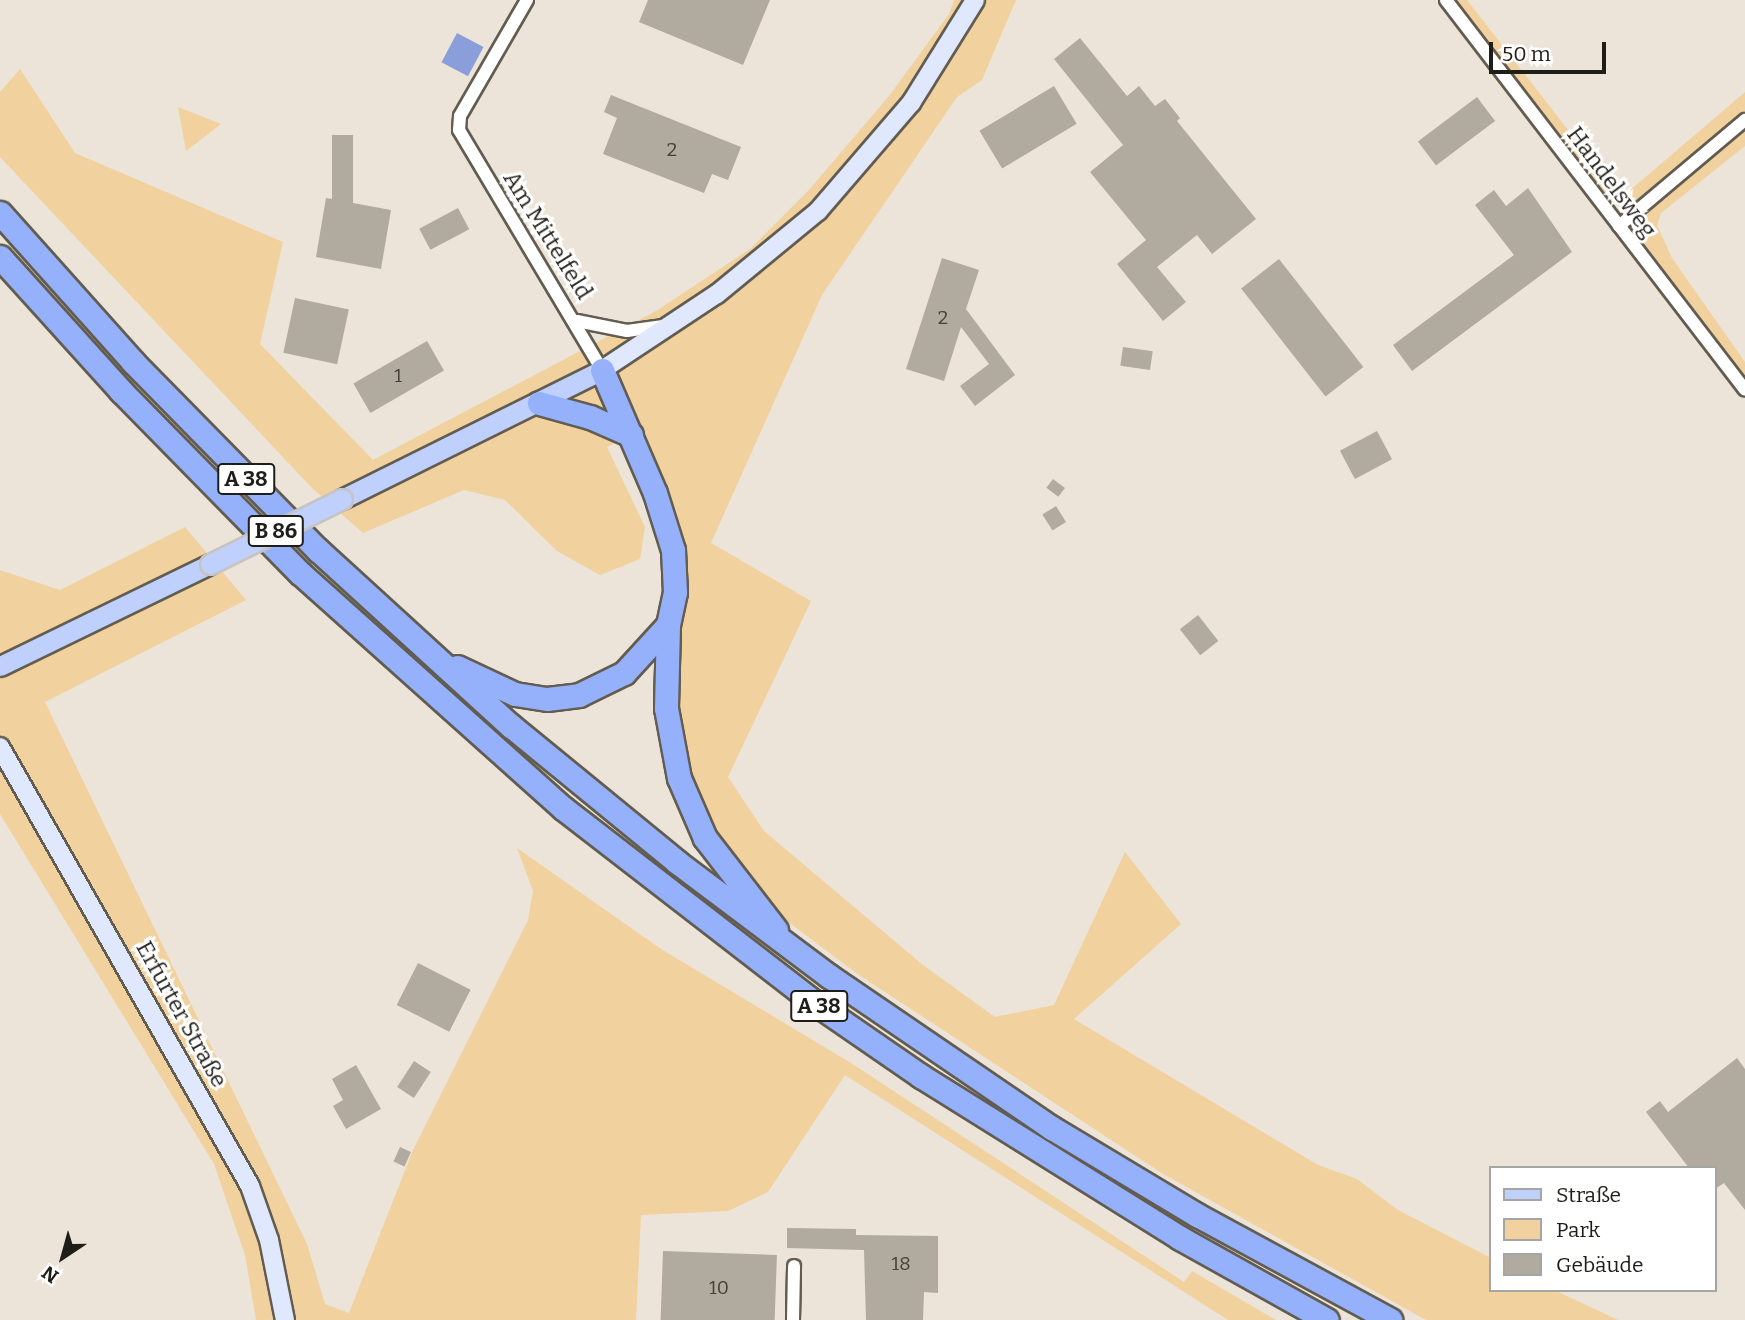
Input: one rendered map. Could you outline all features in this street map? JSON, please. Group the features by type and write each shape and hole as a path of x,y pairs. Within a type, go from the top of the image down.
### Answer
{"highway":[{"name":"A 38","path":"0,213 132,362 234,467 432,657 558,766 785,944 1052,1128 1196,1215 1390,1320"},
{"name":"A 38","path":"0,257 201,476 358,628 564,808 690,909 944,1091 1180,1238 1327,1320"},
{"path":"0,278 34,297"},
{"path":"603,370 631,435 673,550 675,592 668,625 668,732 686,799 718,857 762,908 785,944"},
{"path":"539,403 631,435"},
{"path":"432,657 515,694 563,698 595,690 624,673 668,625"}],"main road":[{"path":"603,370 673,326 767,256 835,194 911,103 975,0"},
{"name":"B 86","path":"0,666 603,370"},
{"name":"Erfurter Straße","path":"0,747 250,1186 272,1252 285,1320"}],"street":[{"name":"Am Mittelfeld","path":"527,0 458,123 520,232 577,321 603,370"},
{"name":"Handelsweg","path":"1446,0 1745,390"},
{"path":"1619,226 1745,120"},
{"path":"577,321 626,331 673,326"},
{"path":"793,1320 794,1266"}],"green space":[{"path":"954,0 1016,0 982,80 957,97 822,295 711,543 811,601 728,777 764,831 923,965 995,1017 1054,1005 1125,852 1181,924 1074,1019 1318,1165 1357,1179 1398,1210 1490,1257 1490,1292 1558,1292 1618,1320 1426,1320 1163,1174 856,973 783,918 745,882 693,801 675,725 684,553 644,429 607,447 645,527 640,559 600,575 557,551 505,500 464,490 363,533 312,488 0,157 0,92 20,69 75,153 283,242 260,344 373,460 656,311 750,249 808,191 889,96 949,14"},
{"path":"1454,0 1467,0 1617,193 1628,192 1745,92 1745,115 1645,199 1625,203 1606,198"},
{"path":"178,107 221,124 186,151"},
{"path":"1745,128 1745,146 1661,213 1657,225 1672,258 1745,362 1745,379 1646,250 1641,227 1649,211"},
{"path":"185,527 246,600 45,702 307,1244 325,1304 349,1313 413,1150 528,920 533,891 517,848 661,949 851,1063 1184,1282 1192,1271 1276,1320 1228,1320 845,1075 768,1192 728,1211 641,1215 636,1320 256,1320 245,1255 214,1164 0,814 0,570 60,590"}],"water":[{"path":"457,33 483,47 468,76 442,62"}],"building":[{"path":"648,0 770,0 743,65 639,22"},
{"path":"1080,38 1127,96 1139,86 1155,106 1165,99 1180,118 1177,121 1256,219 1212,254 1197,235 1157,267 1186,302 1163,321 1117,264 1146,240 1090,172 1123,145 1054,59"},
{"path":"1054,86 1077,124 1002,169 979,131"},
{"path":"611,95 741,147 728,180 712,174 704,193 603,154 617,118 604,112"},
{"path":"1477,97 1495,121 1436,165 1418,142"},
{"path":"332,135 353,135 353,203 391,210 381,269 316,257 326,198 332,199"},
{"path":"1528,188 1572,252 1412,371 1393,345 1514,255 1475,205 1494,190 1506,206"},
{"path":"458,208 469,229 430,250 419,229"},
{"path":"942,258 979,270 966,309 1015,375 975,406 960,386 989,364 961,327 944,381 906,369"},
{"path":"1279,259 1363,367 1326,397 1241,289"},
{"path":"295,298 349,309 337,364 283,353"},
{"path":"427,341 444,370 370,413 353,384"},
{"path":"1123,347 1153,351 1150,370 1120,366"},
{"path":"1377,431 1392,459 1355,479 1340,451"},
{"path":"1053,479 1065,488 1058,497 1046,488"},
{"path":"1056,506 1066,522 1052,531 1042,514"},
{"path":"1198,615 1218,641 1200,655 1180,629"},
{"path":"418,963 471,990 449,1032 397,1005"},
{"path":"1737,1058 1745,1069 1745,1210 1724,1183 1717,1188 1717,1166 1687,1166 1646,1112 1660,1101 1668,1112"},
{"path":"414,1061 431,1072 414,1098 397,1087"},
{"path":"356,1065 381,1109 346,1129 333,1106 343,1100 332,1079"},
{"path":"400,1147 411,1152 404,1166 393,1162"},
{"path":"787,1228 856,1229 856,1235 938,1236 938,1293 924,1292 923,1320 866,1320 864,1250 787,1248"},
{"path":"663,1251 777,1255 775,1320 661,1320"}]}
